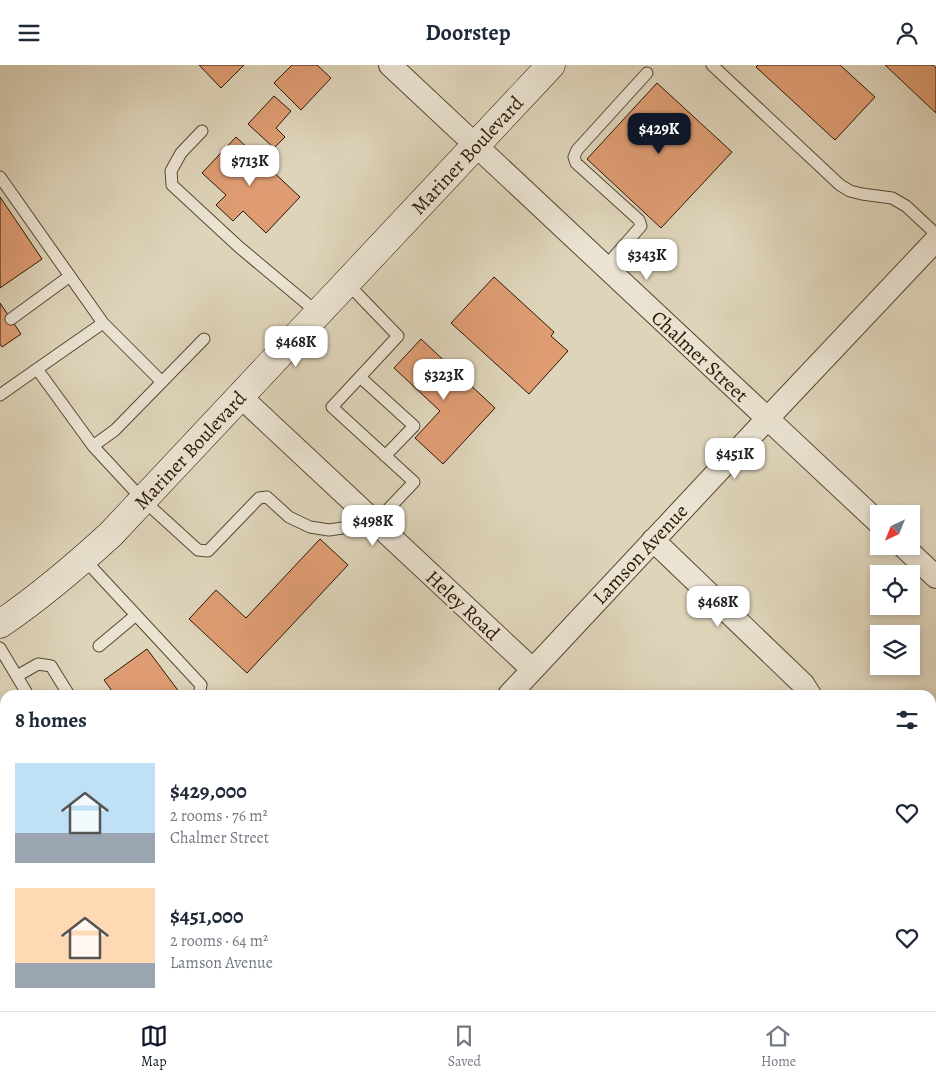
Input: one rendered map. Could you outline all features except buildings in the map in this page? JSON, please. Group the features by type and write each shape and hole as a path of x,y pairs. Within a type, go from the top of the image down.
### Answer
{"main road":[{"name":"Mariner Boulevard","path":"0,624 20,611 67,574 111,534 551,65"}],"street":[{"name":"Chalmer Street","path":"390,65 870,515"},
{"name":"Lamson Avenue","path":"513,690 936,240"},
{"name":"Heley Road","path":"240,396 532,669"},
{"path":"653,540 806,690"},
{"path":"913,555 936,577"}],"lane":[{"path":"712,65 840,185 850,191 892,198 906,206 936,234"},
{"path":"605,267 641,226 639,220 576,163 574,157 577,150 647,73"},
{"path":"202,131 181,153 171,171 172,185 239,247 318,313"},
{"path":"0,177 103,323 162,382"},
{"path":"11,319 70,277"},
{"path":"37,369 93,446 143,500 198,550 208,551 259,498 267,497 289,517 310,527 329,530 349,527 371,519 414,482 332,407 398,336 347,283"},
{"path":"0,395 103,323"},
{"path":"93,446 115,430 204,339"},
{"path":"360,377 414,426 385,456"},
{"path":"84,559 201,685 200,690"},
{"path":"99,646 136,615"},
{"path":"0,648 25,690"},
{"path":"17,676 38,664 51,666 66,690"}]}
